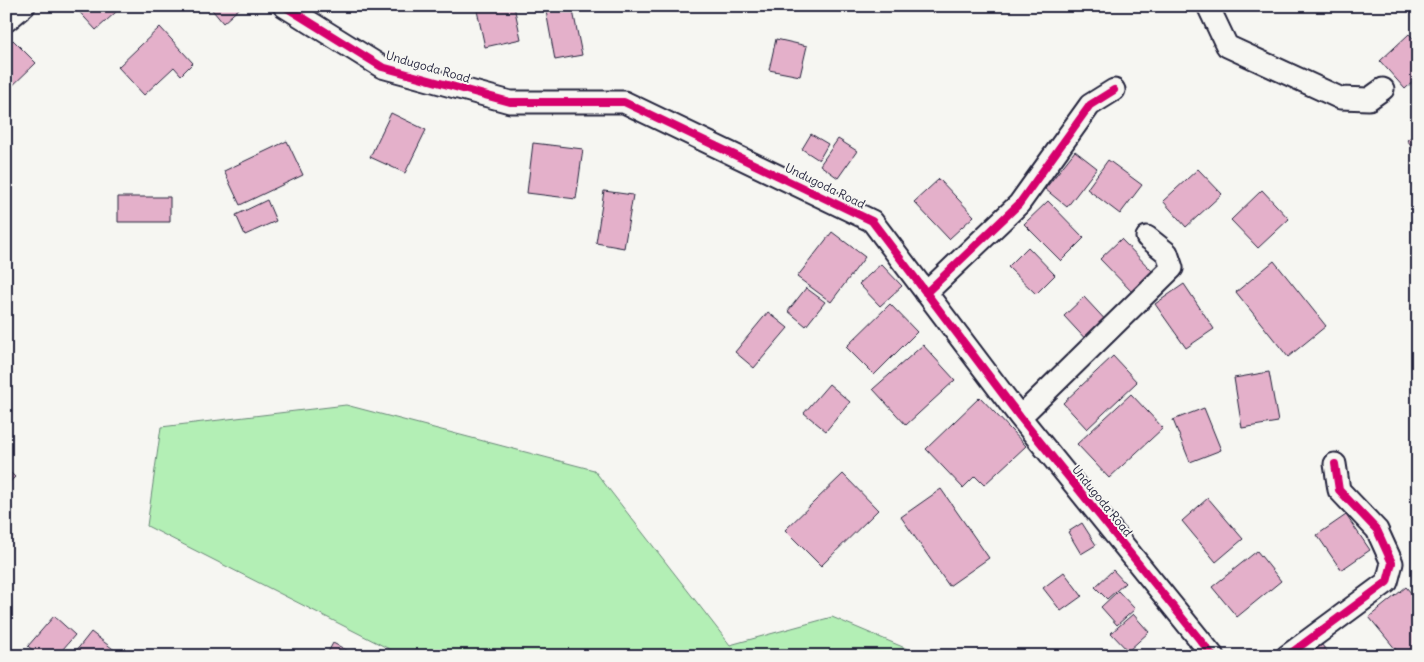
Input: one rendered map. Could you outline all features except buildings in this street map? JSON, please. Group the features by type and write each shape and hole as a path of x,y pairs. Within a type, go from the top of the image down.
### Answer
{"street":[{"path":"6,21 24,6"},
{"name":"Undugoda Road","path":"284,6 382,67 510,102 624,102 872,221 1020,417 1213,656"},
{"path":"1208,6 1227,46 1340,98 1369,98 1384,89"},
{"path":"926,293 1019,204 1090,104 1114,90"},
{"path":"1020,417 1172,268 1167,252 1147,237"},
{"path":"1287,656 1387,582 1392,562 1377,530 1339,490 1335,464"}],"green space":[{"path":"346,405 594,470 730,645 832,617 924,656 403,656 147,526 161,427"}],"cycle path":[{"path":"284,6 382,67 510,102 624,102 872,221 1020,417 1213,656"},
{"path":"926,293 1019,204 1090,105 1114,90"},
{"path":"1287,656 1387,582 1392,563 1377,530 1339,490 1335,464"}]}
